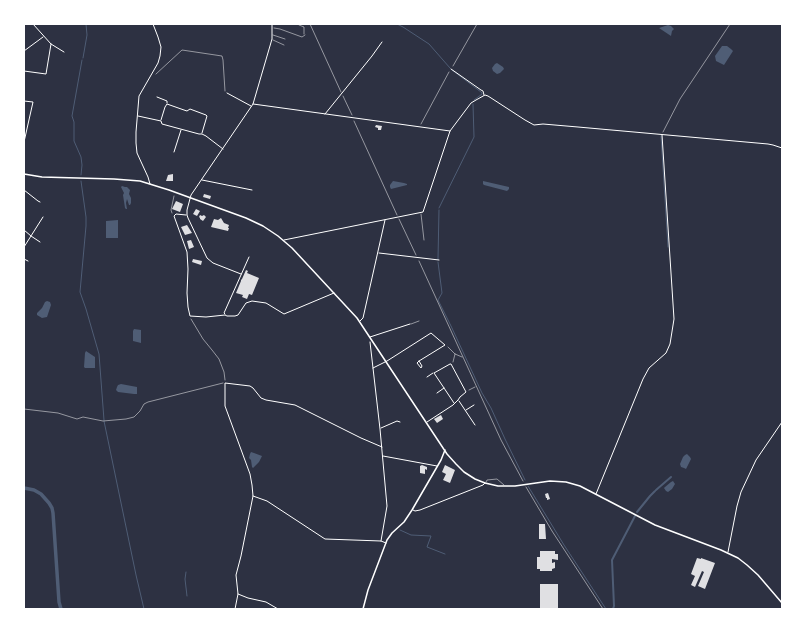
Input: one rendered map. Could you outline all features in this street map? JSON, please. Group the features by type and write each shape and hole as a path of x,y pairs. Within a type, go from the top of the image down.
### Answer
{"main road":[{"path":"24,174 40,177 129,180 150,184 246,218 263,226 283,240 297,253 359,322 445,450 464,472 485,483 504,487 545,481 559,481 580,486 655,525 728,553 753,570 782,603"},
{"path":"363,609 368,590 386,543 412,510 441,460 445,450"},
{"path":"441,460 448,454"}],"street":[{"path":"33,24 43,37 64,52"},
{"path":"150,184 137,151 136,139 139,96 158,63 160,56 161,47 153,24"},
{"path":"241,274 213,263 207,258 187,215 190,198 252,105 272,39 272,24"},
{"path":"24,51 43,37"},
{"path":"325,114 382,42"},
{"path":"24,71 46,74 51,44"},
{"path":"451,69 482,90 484,95 488,96 534,125 543,124 571,126 768,144 782,148"},
{"path":"227,94 252,105 450,131"},
{"path":"283,240 423,212 450,131 471,104 484,95"},
{"path":"158,97 168,101 161,121"},
{"path":"24,101 33,102 24,142"},
{"path":"167,104 187,111 190,109 206,115 207,118 202,134"},
{"path":"137,116 161,121 162,124 202,134 223,149"},
{"path":"174,152 181,129"},
{"path":"596,494 649,368 666,353 670,344 674,320 662,135"},
{"path":"202,180 252,190"},
{"path":"24,190 40,202"},
{"path":"187,215 176,214 174,216 187,252 187,293 190,316 235,316 238,315 246,303 252,300 266,303 284,314 334,293"},
{"path":"24,247 42,218"},
{"path":"359,322 363,318 385,220"},
{"path":"24,230 40,242"},
{"path":"378,253 439,260"},
{"path":"225,315 224,313 249,257"},
{"path":"24,259 28,262"},
{"path":"370,337 410,324"},
{"path":"373,369 431,333 445,345 419,361"},
{"path":"370,342 387,506 381,541"},
{"path":"426,422 453,405 466,392 452,364 427,377"},
{"path":"434,373 454,404"},
{"path":"235,609 238,594 236,575 243,549 253,496 250,474 225,406 225,383 250,386 261,398 295,406 382,447"},
{"path":"437,393 444,388"},
{"path":"458,400 475,425"},
{"path":"466,410 474,405"},
{"path":"380,429 397,421 400,422"},
{"path":"728,553 741,492 756,460 782,422"},
{"path":"383,456 437,466"},
{"path":"412,510 420,510 485,483"},
{"path":"253,496 267,502 325,538 381,541 386,543"},
{"path":"238,594 266,602 278,609"}],"lane":[{"path":"272,28 280,29 302,37 305,35 304,27 299,25"},
{"path":"273,34 285,39"},
{"path":"272,39 284,45"},
{"path":"421,212 424,240"},
{"path":"410,324 419,321"},
{"path":"485,483 487,480 498,479 504,487"}],"path":[{"path":"310,24 501,440 552,531 603,609"},
{"path":"419,127 477,24"},
{"path":"662,135 680,99 730,24"},
{"path":"156,74 182,50 222,56 224,91 227,94"},
{"path":"174,194 171,210 174,216"},
{"path":"24,408 58,413 77,419 83,417 103,421 126,419 134,417 140,411 142,406 148,402 225,383 224,372 219,359 203,339 190,316"},
{"path":"445,345 455,354 463,357"},
{"path":"452,364 455,354"},
{"path":"466,392 476,386"}],"water":[{"path":"668,25 674,29 671,36 659,28"},
{"path":"722,46 727,46 733,51 724,65 716,61 715,56"},
{"path":"497,63 504,69 497,74 492,68"},
{"path":"393,181 407,185 391,189 390,185"},
{"path":"483,181 509,187 509,189 507,191 484,185"},
{"path":"122,186 127,187 130,190 129,194 131,203 129,205 127,199 127,209 125,208"},
{"path":"118,220 118,238 106,238 106,221"},
{"path":"47,301 50,302 51,305 47,317 42,318 37,315 37,313"},
{"path":"134,329 141,330 141,343 133,341"},
{"path":"86,351 95,357 95,368 84,367"},
{"path":"121,384 137,387 137,394 118,392 116,390 117,387"},
{"path":"251,452 262,456 253,468 249,458"},
{"path":"687,454 691,459 686,469 681,467 680,464 683,457"},
{"path":"673,481 675,484 672,489 668,492 666,491 664,488"}],"building":[{"path":"376,125 382,126 381,130 378,130 378,128 375,127"},
{"path":"173,174 173,181 166,181 168,175"},
{"path":"204,194 211,196 210,199 203,197"},
{"path":"176,201 183,204 180,212 172,209"},
{"path":"196,209 200,211 197,216 193,214"},
{"path":"200,215 204,215 206,217 203,221 199,217"},
{"path":"221,218 224,223 229,225 228,231 211,227 214,219 218,220"},
{"path":"187,225 192,233 185,235 181,227"},
{"path":"191,240 194,247 189,249 187,241"},
{"path":"193,259 202,261 201,265 192,262"},
{"path":"246,270 248,271 247,273 259,278 252,295 249,294 247,299 242,297 243,295 236,293"},
{"path":"441,415 443,419 437,423 434,419"},
{"path":"422,465 427,467 427,470 425,469 425,474 420,473 420,466"},
{"path":"445,465 455,470 450,483 443,480 446,474 442,472"},
{"path":"548,493 550,499 547,500 545,494"},
{"path":"539,524 545,524 546,539 539,539"},
{"path":"540,551 555,551 555,554 558,554 558,560 552,559 552,563 555,562 555,568 552,569 552,571 540,571 540,569 537,569 537,557 540,557"},
{"path":"697,558 715,563 705,589 698,586 704,572 702,571 695,587 691,585 695,576 691,574"},
{"path":"540,584 558,584 558,609 540,609"}],"waterway":[{"path":"83,58 87,35 86,24"},
{"path":"397,24 429,44 450,68"},
{"path":"81,175 81,157 74,141 74,122 72,116 82,60"},
{"path":"452,70 482,93 474,100"},
{"path":"439,208 474,137 473,104"},
{"path":"661,136 668,247"},
{"path":"81,181 86,226 80,292 99,354 104,420"},
{"path":"438,259 439,210"},
{"path":"438,262 442,293 438,300 525,480"},
{"path":"104,421 144,609"},
{"path":"656,490 671,477"},
{"path":"528,486 606,609"},
{"path":"24,488 34,490 41,494 52,508 59,602 61,609"},
{"path":"637,512 655,491"},
{"path":"613,609 612,560 635,516"},
{"path":"400,530 411,535 431,536 427,547 445,554"},
{"path":"186,572 185,579 187,596"}]}
